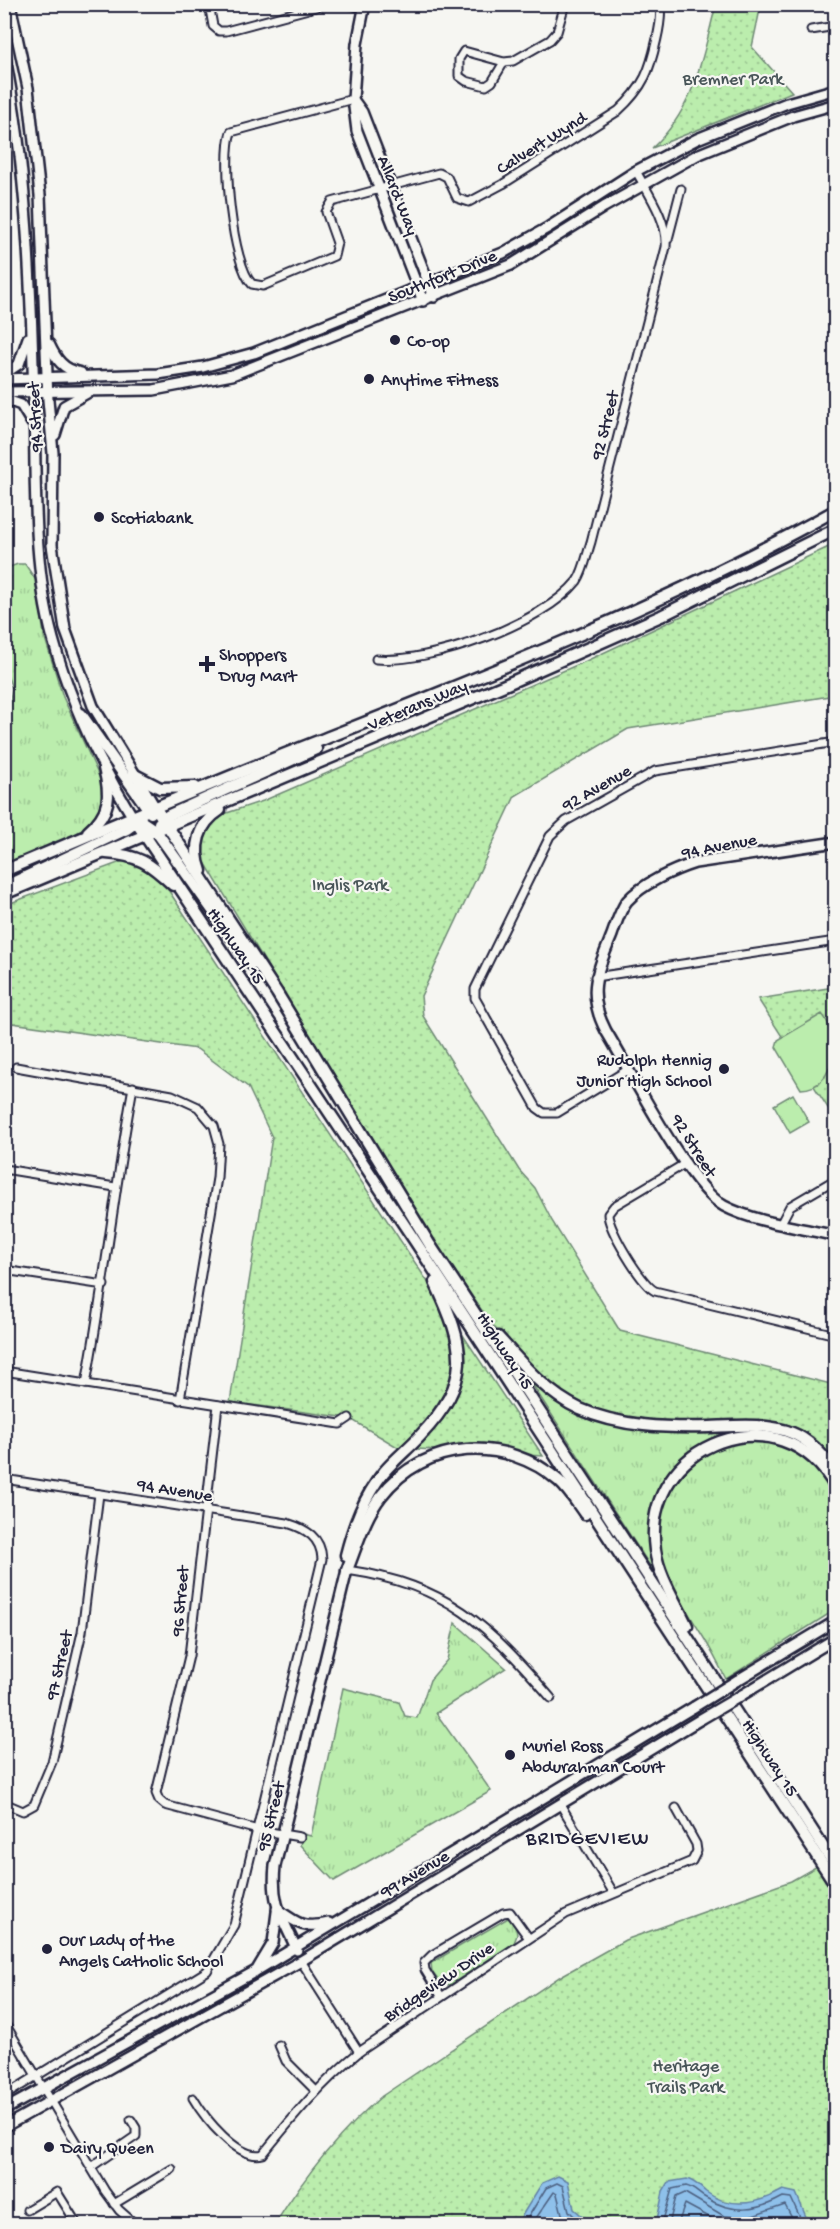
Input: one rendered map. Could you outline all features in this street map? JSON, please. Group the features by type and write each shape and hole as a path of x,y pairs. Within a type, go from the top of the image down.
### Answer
{"main road":[{"name":"94 Street","path":"10,4 33,126 40,195 48,391 53,453 52,545 65,629 93,706 133,774 151,810"},
{"path":"353,99 357,44 364,7"},
{"name":"94 Street","path":"4,52 20,154 34,391 41,569 53,638 81,714 104,768 137,819"},
{"name":"Southfort Drive","path":"4,377 48,378 158,374 221,363 429,283 524,242 636,171 728,125 787,103 836,89"},
{"name":"Allard Way","path":"353,99 362,112 384,188 423,301"},
{"name":"Southfort Drive","path":"4,392 154,390 211,380 317,343 511,265 643,184 725,142 793,116 836,104"},
{"name":"Allard Way","path":"384,188 434,297"},
{"path":"4,377 21,360 30,324"},
{"path":"47,340 54,356 65,367 79,373 110,376"},
{"path":"53,453 57,423 64,406 94,391"},
{"path":"4,399 21,405 28,413 34,432"},
{"name":"Veterans Way","path":"4,871 81,838 137,819 151,810 207,786 505,668 656,602 836,510"},
{"name":"Veterans Way","path":"4,894 158,827 237,799 650,621 836,528"},
{"path":"81,714 151,810 158,827 239,951 277,993"},
{"path":"4,886 137,819 158,827 358,730 364,723"},
{"path":"81,838 95,826 110,801 104,768"},
{"path":"133,774 160,788 207,786"},
{"path":"209,891 196,855 198,834 211,815 237,799"},
{"name":"Highway 15","path":"158,827 209,891 277,993 463,1296 626,1541 836,1867"},
{"name":"Highway 15","path":"158,827 185,897 417,1244 836,1886"},
{"name":"94 Avenue","path":"596,977 626,902 668,874 706,861 836,842"},
{"path":"102,853 133,856 149,864 185,897"},
{"name":"92 Street","path":"596,977 594,996 598,1014 629,1069 707,1194 735,1211 836,1236"},
{"path":"347,1570 346,1558 360,1509 385,1471 438,1417 449,1401 457,1382 460,1357 455,1330 447,1305 417,1244"},
{"path":"463,1296 525,1368 555,1394 580,1409 633,1424 693,1428 746,1426 793,1433 820,1452 836,1472"},
{"path":"698,1654 663,1575 655,1548 655,1522 660,1496 668,1480 683,1464 703,1450 744,1435 765,1435 781,1438 814,1458 836,1488"},
{"path":"347,1570 364,1525 382,1496 393,1484 412,1467 434,1456 474,1449 502,1452 529,1461 562,1483 644,1593"},
{"name":"95 Street","path":"301,1961 277,1909 273,1886 282,1834 347,1570"},
{"name":"99 Avenue","path":"4,2110 256,1971 836,1621"},
{"name":"99 Avenue","path":"4,2127 301,1961 836,1638"},
{"path":"256,1971 273,1943 277,1909 300,1925 310,1928 340,1920"}],"street":[{"path":"209,4 213,26 219,31 327,4"},
{"path":"348,4 364,7"},
{"path":"504,62 492,82 486,86 466,81 459,76 460,56 466,50 504,62 513,61 550,40 556,32 565,4"},
{"name":"Calvert Wynd","path":"384,188 442,173 447,177 456,198 469,202 503,184 618,111 632,98 646,76 661,18 659,4"},
{"path":"811,30 836,27"},
{"path":"353,99 231,132 231,215 234,239 249,281 254,285 263,286 334,256 337,243 326,215 327,206 332,202 384,188"},
{"name":"92 Street","path":"636,171 663,223 667,236 666,247"},
{"name":"92 Street","path":"376,659 412,658 454,650 556,602 578,579 591,542 681,189"},
{"name":"92 Avenue","path":"629,1069 556,1113 547,1114 537,1107 474,994 552,833 560,826 655,771 836,742"},
{"path":"596,977 836,941"},
{"path":"16,1067 172,1095 198,1107 214,1126 219,1144 217,1178 180,1400"},
{"path":"86,1384 104,1285 115,1187 134,1088"},
{"path":"686,1163 614,1206 608,1214 610,1226 644,1281 655,1291 836,1335"},
{"path":"4,1168 115,1187"},
{"path":"781,1223 790,1206 836,1179"},
{"path":"4,1270 104,1285"},
{"path":"4,1371 340,1424 349,1418"},
{"name":"96 Street","path":"218,1405 204,1510 189,1656 157,1797 165,1806 258,1830"},
{"name":"94 Avenue","path":"4,1479 294,1525 316,1539 322,1558"},
{"name":"97 Street","path":"4,1803 23,1811 34,1805 52,1762 82,1632 99,1494"},
{"name":"95 Street","path":"37,2076 207,1971 234,1925 322,1558"},
{"path":"347,1570 411,1584 460,1608 511,1652 551,1698"},
{"path":"560,1804 614,1892"},
{"name":"Bridgeview Drive","path":"193,2098 204,2116 220,2134 250,2153 263,2154 316,2091 359,2052 566,1914 692,1861 696,1856 696,1844 676,1808"},
{"path":"258,1830 300,1837"},
{"path":"441,1996 425,1970 424,1963 432,1955 503,1913 510,1912 516,1916 528,1938"},
{"name":"95 Street","path":"301,1961 359,2052"},
{"path":"4,2022 114,2204 135,2224"},
{"path":"279,2045 286,2061 316,2091"},
{"path":"4,2096 37,2076"},
{"path":"91,2167 136,2136 136,2128 131,2120"},
{"path":"114,2204 172,2169"},
{"path":"27,2210 57,2192 77,2224"}],"green space":[{"name":"Bremner Park","path":"716,5 761,5 752,47 792,92 652,148 667,133 687,100 701,63"},
{"name":"Inglis Park","path":"835,544 835,695 628,729 515,796 421,996 423,1016 519,1170 535,1188 552,1221 620,1331 835,1385 835,1464 822,1448 765,1426 624,1419 577,1404 525,1365 487,1318 433,1239 201,856 203,833 218,816 263,801 586,661"},
{"path":"25,564 37,582 44,635 63,697 103,785 101,802 95,817 84,828 69,838 5,864 4,742 12,688 5,670 4,599 7,597 4,569"},
{"path":"126,860 149,868 165,885 543,1456 399,1448 349,1418 230,1402 272,1137 248,1087 197,1049 5,1022 5,905"},
{"path":"835,987 835,1119 758,999"},
{"path":"822,1014 831,1034 832,1059 822,1080 813,1087 801,1089 776,1047 778,1040"},
{"path":"793,1094 809,1122 790,1133 774,1105"},
{"path":"522,1369 596,1417 719,1430 718,1437 662,1485 655,1502 654,1572"},
{"path":"753,1438 776,1441 806,1455 826,1479 835,1497 835,1610 726,1679 669,1577 662,1557 659,1537 661,1517 668,1496 682,1476 697,1461 732,1442"},
{"path":"455,1623 506,1668 436,1713 491,1791 334,1881 300,1845 303,1834 311,1836 343,1688 399,1702 405,1716 417,1718 430,1680 447,1660"},
{"name":"Heritage Trails Park","path":"835,1856 835,2224 275,2224 323,2156 382,2096 561,1976 625,1940 791,1881"},
{"path":"508,1918 515,1922 517,1935 514,1943 450,1985 441,1984 432,1972 431,1963"}],"water":[{"path":"558,2176 568,2181 574,2209 592,2224 504,2224 518,2222 542,2183"},
{"path":"687,2179 715,2198 735,2203 754,2202 783,2190 796,2193 809,2224 656,2224 663,2192 669,2182"}],"place":[{"name":"Co-op","path":"395,340"},
{"name":"Anytime Fitness","path":"369,379"},
{"name":"Scotiabank","path":"99,517"},
{"name":"Shoppers Drug Mart","path":"207,664"},
{"name":"Rudolph Hennig Junior High School","path":"724,1069"},
{"name":"Muriel Ross Abdurahman Court","path":"510,1755"},
{"name":"Our Lady of the Angels Catholic School","path":"47,1949"},
{"name":"Dairy Queen","path":"49,2147"}],"district":[{"name":"BRIDGEVIEW","path":"588,1837"}]}
